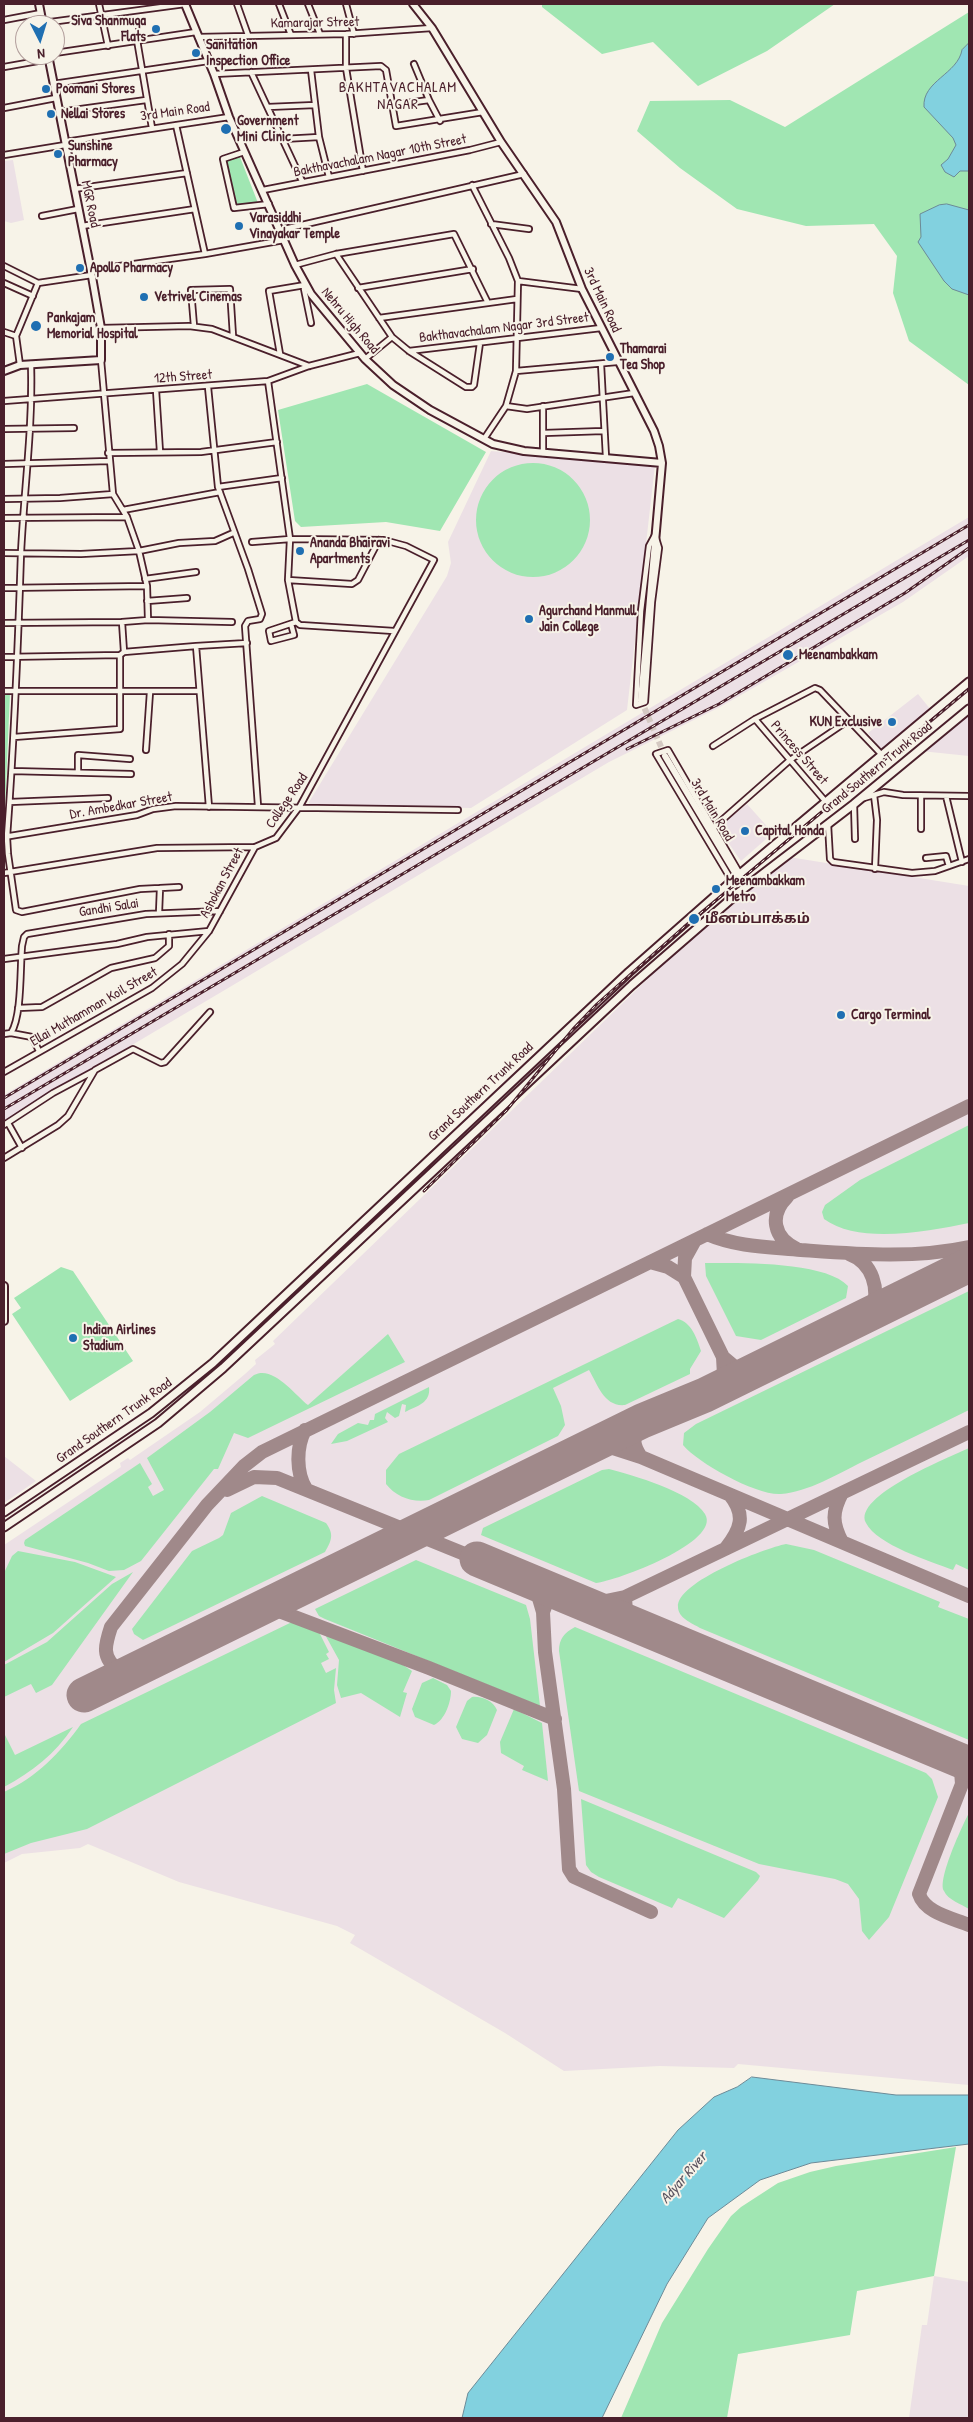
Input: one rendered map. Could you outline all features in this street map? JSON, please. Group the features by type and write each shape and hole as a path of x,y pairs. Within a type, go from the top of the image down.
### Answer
{"main road":[{"name":"Grand Southern Trunk Road","path":"4,1512 151,1413 213,1363 584,1012 737,877 969,682"},
{"name":"Grand Southern Trunk Road","path":"4,1527 158,1423 216,1374 632,985 738,893 854,804 969,709"}],"street":[{"path":"39,4 42,15"},
{"path":"98,4 108,46"},
{"path":"65,21 185,4"},
{"name":"Nehru High Road","path":"185,4 214,74 229,117 305,286 365,359 393,385 430,410 494,444 543,453 662,463"},
{"path":"237,4 248,35"},
{"path":"279,4 291,35"},
{"path":"308,4 320,34"},
{"path":"346,4 354,34"},
{"name":"3rd Main Road","path":"413,4 432,28 501,142 556,222 582,289 617,362 654,431 659,446 662,463 640,700"},
{"path":"4,20 41,12"},
{"name":"Kamarajar Street","path":"65,52 137,40 197,35 354,34 432,28"},
{"path":"346,34 346,68 363,171"},
{"path":"137,40 152,128"},
{"path":"53,84 208,61"},
{"path":"414,64 440,121"},
{"name":"MGR Road","path":"50,65 101,328 101,360"},
{"path":"214,74 381,66 386,70 396,126 440,121 483,112"},
{"path":"311,70 319,136 329,177"},
{"path":"251,72 302,181"},
{"path":"4,108 56,98"},
{"path":"59,112 146,100"},
{"path":"392,105 429,100"},
{"path":"268,107 315,105"},
{"name":"3rd Main Road","path":"4,155 152,128 229,117"},
{"path":"176,125 205,254"},
{"path":"283,139 319,136"},
{"name":"Bakthavachalam Nagar 10th Street","path":"263,190 470,150 501,142"},
{"path":"244,152 223,159 234,208 269,204"},
{"path":"74,189 187,173"},
{"path":"280,230 524,174"},
{"path":"472,185 518,281 519,338 516,371 506,406 484,439"},
{"path":"42,216 78,209"},
{"path":"82,226 195,209"},
{"path":"491,224 529,229"},
{"path":"295,265 336,254 451,234 458,237 487,302"},
{"path":"4,266 38,284 91,272 284,240"},
{"path":"336,254 392,337 409,351 469,388 474,385 480,343"},
{"path":"358,288 473,269"},
{"path":"518,281 582,289"},
{"path":"4,283 33,296"},
{"path":"20,365 16,336 38,284"},
{"path":"280,354 268,291 305,286 311,322"},
{"path":"194,326 191,290 230,289 233,336"},
{"path":"379,318 517,299"},
{"path":"101,328 194,326 233,336 309,366"},
{"name":"Bakthavachalam Nagar 3rd Street","path":"409,351 601,328"},
{"path":"4,332 16,336"},
{"path":"365,359 392,337"},
{"name":"12th Street","path":"4,401 268,381 309,366 360,353"},
{"path":"4,371 20,365 101,360 108,461 113,494 127,517 139,551 146,586 148,620"},
{"path":"516,371 617,362"},
{"path":"31,364 32,398 24,500 17,691 6,837 16,910 19,912 140,889 179,887"},
{"path":"601,364 604,396 603,431 606,457"},
{"path":"268,381 290,539 288,580 293,623 294,635 271,641 268,631 293,623 394,631"},
{"path":"208,387 219,489 262,614 260,619 246,622 258,806"},
{"path":"156,390 160,452"},
{"path":"506,406 521,409 634,393"},
{"path":"543,406 543,453"},
{"path":"4,429 74,428"},
{"path":"544,434 603,431"},
{"path":"108,452 214,451 277,442"},
{"path":"4,464 108,461"},
{"path":"123,510 219,489 282,478"},
{"path":"4,499 24,500 113,494"},
{"path":"4,518 127,517"},
{"path":"4,553 81,554 139,551 171,544 215,541 233,532"},
{"path":"655,535 659,548 652,602 645,702 636,705 642,603 649,546 655,535"},
{"path":"252,542 290,539 379,540 358,580 352,584 288,580"},
{"name":"College Road","path":"4,873 157,848 255,847 276,838 300,806 434,560 406,546 379,540"},
{"path":"145,579 196,572"},
{"path":"4,588 146,586"},
{"path":"147,601 187,598"},
{"path":"4,623 148,620 232,622"},
{"path":"14,737 120,729 122,622"},
{"path":"4,657 122,653 247,643"},
{"path":"196,646 209,807"},
{"path":"713,746 755,719 815,688 820,690 882,755"},
{"path":"4,691 199,691"},
{"path":"146,750 150,692"},
{"name":"Princess Street","path":"755,719 826,802"},
{"path":"713,828 790,760 849,720"},
{"path":"668,750 713,828 737,877 656,754 668,750"},
{"path":"78,772 78,756 130,759"},
{"name":"3rd Main Road","path":"665,756 737,877"},
{"path":"12,771 131,774"},
{"path":"860,798 884,792 921,796 969,796"},
{"path":"874,795 877,820 875,869"},
{"path":"921,796 921,829"},
{"path":"946,796 962,862"},
{"path":"10,802 108,798"},
{"path":"854,804 855,839"},
{"name":"Dr. Ambedkar Street","path":"6,837 137,816 152,809 176,806 300,806 458,810"},
{"path":"828,824 831,862 912,873 935,871 969,859"},
{"name":"Ashokan Street","path":"209,931 255,847"},
{"path":"926,858 946,856 949,866"},
{"path":"159,913 160,888"},
{"name":"Gandhi Salai","path":"21,957 22,940 27,934 159,913 220,911"},
{"path":"4,960 170,934 209,931"},
{"name":"Ellai Muthamman Koil Street","path":"4,1072 165,979 182,964 209,931"},
{"path":"18,1008 42,1007 112,968 155,958 169,946 170,934"},
{"path":"11,1032 15,1026 18,1008 21,957"},
{"path":"22,1148 6,1124 52,1093 133,1049 165,1062 210,1012"},
{"path":"4,1034 11,1032 32,1037 39,1051"},
{"path":"4,1158 64,1120 95,1070"},
{"path":"4,1286 4,1321"}],"shaded area":[{"path":"13,160 24,220 11,223 4,221 4,161"},
{"name":"Agurchand Manmull Jain College","path":"491,451 655,465 627,710 471,808 310,805 309,802 447,576 451,563 448,542"},
{"path":"969,517 969,556 903,602 720,707 609,762 4,1121 4,1095"},
{"path":"918,694 931,710 881,750 868,733"},
{"path":"969,715 969,756 921,751"},
{"path":"747,804 773,833 741,861 718,828"},
{"path":"789,857 969,886 969,2085 738,2064 734,2068 660,2066 564,2071 505,2033 350,1943 355,1935 337,1926 179,1882 88,1844 80,1848 22,1854 4,1863 4,1545 121,1467 120,1463 128,1458 130,1460 200,1412 245,1374 256,1364 255,1360 275,1344 273,1341 658,969"},
{"path":"4,1456 36,1481 4,1503"},
{"path":"934,2276 969,2282 969,2418 909,2418 922,2325 927,2325"}],"green space":[{"path":"542,4 835,4 767,51 698,86 653,42 602,54 542,7"},
{"path":"969,12 969,385 909,341 893,293 897,256 874,224 806,226 737,209 680,168 637,131 650,101 730,100 785,127"},
{"path":"240,157 258,203 237,205 226,161"},
{"path":"367,384 486,452 440,531 386,522 301,527 295,521 278,410"},
{"path":"533,463 555,467 573,480 586,498 590,520 586,542 573,560 555,573 533,577 511,573 493,560 480,542 476,520 480,498 493,480 511,467"},
{"path":"10,693 5,808 4,808 4,694"},
{"path":"969,1125 969,1223 915,1232 875,1234 856,1232 839,1227 824,1219 822,1212 825,1205 860,1180"},
{"path":"705,1263 781,1265 821,1272 837,1278 848,1286 846,1298 761,1340 736,1336 706,1276"},
{"name":"Indian Airlines Stadium","path":"61,1267 73,1271 133,1361 70,1401 12,1314 21,1308 14,1298"},
{"path":"969,1291 969,1410 823,1482 791,1493 771,1493 743,1484 701,1461 683,1445 684,1433 696,1424"},
{"path":"678,1319 687,1323 690,1327 701,1351 690,1369 690,1374 625,1405 618,1405 602,1394 589,1370 553,1388 561,1406 565,1425 558,1436 429,1500 417,1501 405,1498 390,1489 386,1484 386,1470 399,1454"},
{"path":"388,1334 405,1362 248,1438 234,1433 218,1469 214,1469 141,1561 124,1570 109,1571 88,1563 25,1546 25,1540 140,1463 152,1484 148,1487 153,1496 164,1490 147,1458 210,1412 254,1375 261,1373 276,1377 308,1405"},
{"path":"429,1387 428,1397 418,1406 405,1412 406,1405 402,1404 399,1416 395,1418 387,1412 385,1418 388,1422 347,1441 331,1444 338,1434 358,1423 368,1425 370,1420 374,1420 375,1414"},
{"path":"969,1448 969,1570 956,1564 953,1570 918,1557 892,1545 872,1531 866,1523 866,1512 874,1501 905,1479"},
{"path":"609,1469 661,1486 688,1499 705,1514 706,1525 698,1536 683,1548 644,1568 596,1583 481,1535 483,1528 602,1470"},
{"path":"262,1496 326,1523 331,1537 325,1552 143,1640 134,1634 132,1629 192,1551 223,1535 231,1513"},
{"path":"786,1544 814,1550 940,1602 938,1607 969,1619 969,1740 700,1628 680,1614 678,1607 681,1597 691,1587 706,1577 742,1559"},
{"path":"18,1551 75,1562 116,1577 53,1633 4,1662 4,1573 12,1556"},
{"path":"416,1560 526,1605 530,1619 540,1706 325,1619 319,1616 315,1609"},
{"path":"133,1572 52,1685 36,1693 31,1684 4,1697 4,1665 47,1642 112,1584"},
{"path":"292,1622 318,1630 329,1652 326,1654 329,1659 321,1663 326,1673 336,1668 334,1690 336,1703 87,1829 31,1843 4,1854 4,1792 37,1772 65,1745 81,1724"},
{"path":"575,1627 926,1773 932,1779 938,1797 889,1917 869,1940 862,1931 859,1899 848,1884 835,1879 759,1864 579,1791 559,1651 563,1637"},
{"path":"323,1631 400,1663 412,1671 403,1692 407,1693 400,1717 361,1693 341,1698 337,1685 339,1660"},
{"path":"433,1678 447,1685 451,1691 447,1710 438,1723 434,1725 415,1717 412,1709 422,1683"},
{"path":"472,1697 480,1697 487,1700 497,1710 487,1735 478,1743 462,1739 456,1727 467,1701"},
{"path":"514,1709 542,1723 548,1781 522,1770 524,1766 501,1753 500,1742"},
{"path":"73,1727 59,1746 42,1762 4,1787 4,1733 15,1755"},
{"path":"581,1799 756,1872 760,1876 724,1918 678,1898 672,1908 599,1877 591,1872 586,1865"},
{"path":"969,1813 969,1909 948,1897 943,1885 947,1864"},
{"path":"956,2147 934,2276 857,2291 850,2335 738,2354 727,2418 621,2418 662,2323 708,2249 731,2216 741,2207 778,2183 810,2172 836,2166"}],"water":[{"path":"969,43 969,171 960,171 954,177 945,172 941,165 948,159 956,145 953,138 924,107 925,98 934,84 954,65 962,50"},
{"path":"947,204 969,210 969,295 952,289 944,281 918,242 921,237 920,214 939,205"},
{"name":"Adyar River","path":"752,2077 896,2095 969,2095 969,2144 811,2163 760,2180 708,2218 667,2284 602,2418 462,2418 468,2393 678,2130 714,2097 737,2087"}],"taxiway":[{"path":"131,1672 119,1670 109,1661 106,1645 111,1627 207,1505 244,1466 262,1452 969,1106"},
{"path":"787,1197 778,1211 776,1226 783,1239 797,1249"},
{"path":"707,1234 730,1242 753,1246 864,1254 927,1253 969,1247"},
{"path":"695,1240 685,1258 684,1277 723,1357 736,1368 753,1371"},
{"path":"849,1254 857,1258 869,1270 875,1286 872,1312"},
{"path":"650,1262 668,1267 684,1277"},
{"path":"720,1387 724,1375 723,1357"},
{"path":"641,1457 634,1439 642,1421"},
{"path":"305,1430 300,1444 298,1460 300,1475 306,1489"},
{"path":"578,1602 596,1603 625,1597 969,1432"},
{"path":"589,1447 610,1447 641,1457 969,1596"},
{"path":"227,1490 254,1477 277,1478 477,1559"},
{"path":"842,1493 836,1506 835,1523 842,1542"},
{"path":"726,1548 735,1535 740,1522 738,1509 730,1495"},
{"path":"526,1579 538,1595 543,1612 545,1652 564,1789 569,1869 574,1877 651,1912"},
{"path":"543,1612 548,1599 557,1593"},
{"path":"625,1597 626,1613 638,1626"},
{"path":"263,1605 429,1668 555,1719"},
{"path":"951,1757 961,1771 962,1784 919,1894 927,1906 933,1910 969,1925"}],"runway":[{"path":"84,1695 642,1421 705,1395 969,1265"},
{"path":"477,1559 969,1764"}],"tunnel":[{"path":"641,700 665,756"}],"railway":[{"path":"4,1098 969,525"},
{"path":"4,1109 969,540"},
{"path":"627,749 719,704 905,593 969,548"},
{"path":"424,1191 506,1111 574,1028 597,1004 684,927 969,689"}],"place":[{"name":"Siva Shanmuga Flats","path":"156,29"},
{"name":"Sanitation Inspection Office","path":"196,53"},
{"name":"Poomani Stores","path":"46,89"},
{"name":"Nellai Stores","path":"51,114"},
{"name":"Government Mini Clinic","path":"226,129"},
{"name":"Sunshine Pharmacy","path":"58,154"},
{"name":"Varasiddhi Vinayakar Temple","path":"239,226"},
{"name":"Apollo Pharmacy","path":"80,268"},
{"name":"Vetrivel Cinemas","path":"144,297"},
{"name":"Pankajam Memorial Hospital","path":"36,326"},
{"name":"Thamarai Tea Shop","path":"610,357"},
{"name":"Ananda Bhairavi Apartments","path":"300,551"},
{"name":"Agurchand Manmull Jain College","path":"529,619"},
{"name":"Meenambakkam","path":"788,655"},
{"name":"KUN Exclusive","path":"892,722"},
{"name":"Capital Honda","path":"745,831"},
{"name":"Meenambakkam Metro","path":"716,889"},
{"name":"மீனம்பாக்கம்","path":"694,919"},
{"name":"Cargo Terminal","path":"841,1015"},
{"name":"Indian Airlines Stadium","path":"73,1338"}],"district":[{"name":"BAKHTAVACHALAM NAGAR","path":"398,96"}]}
